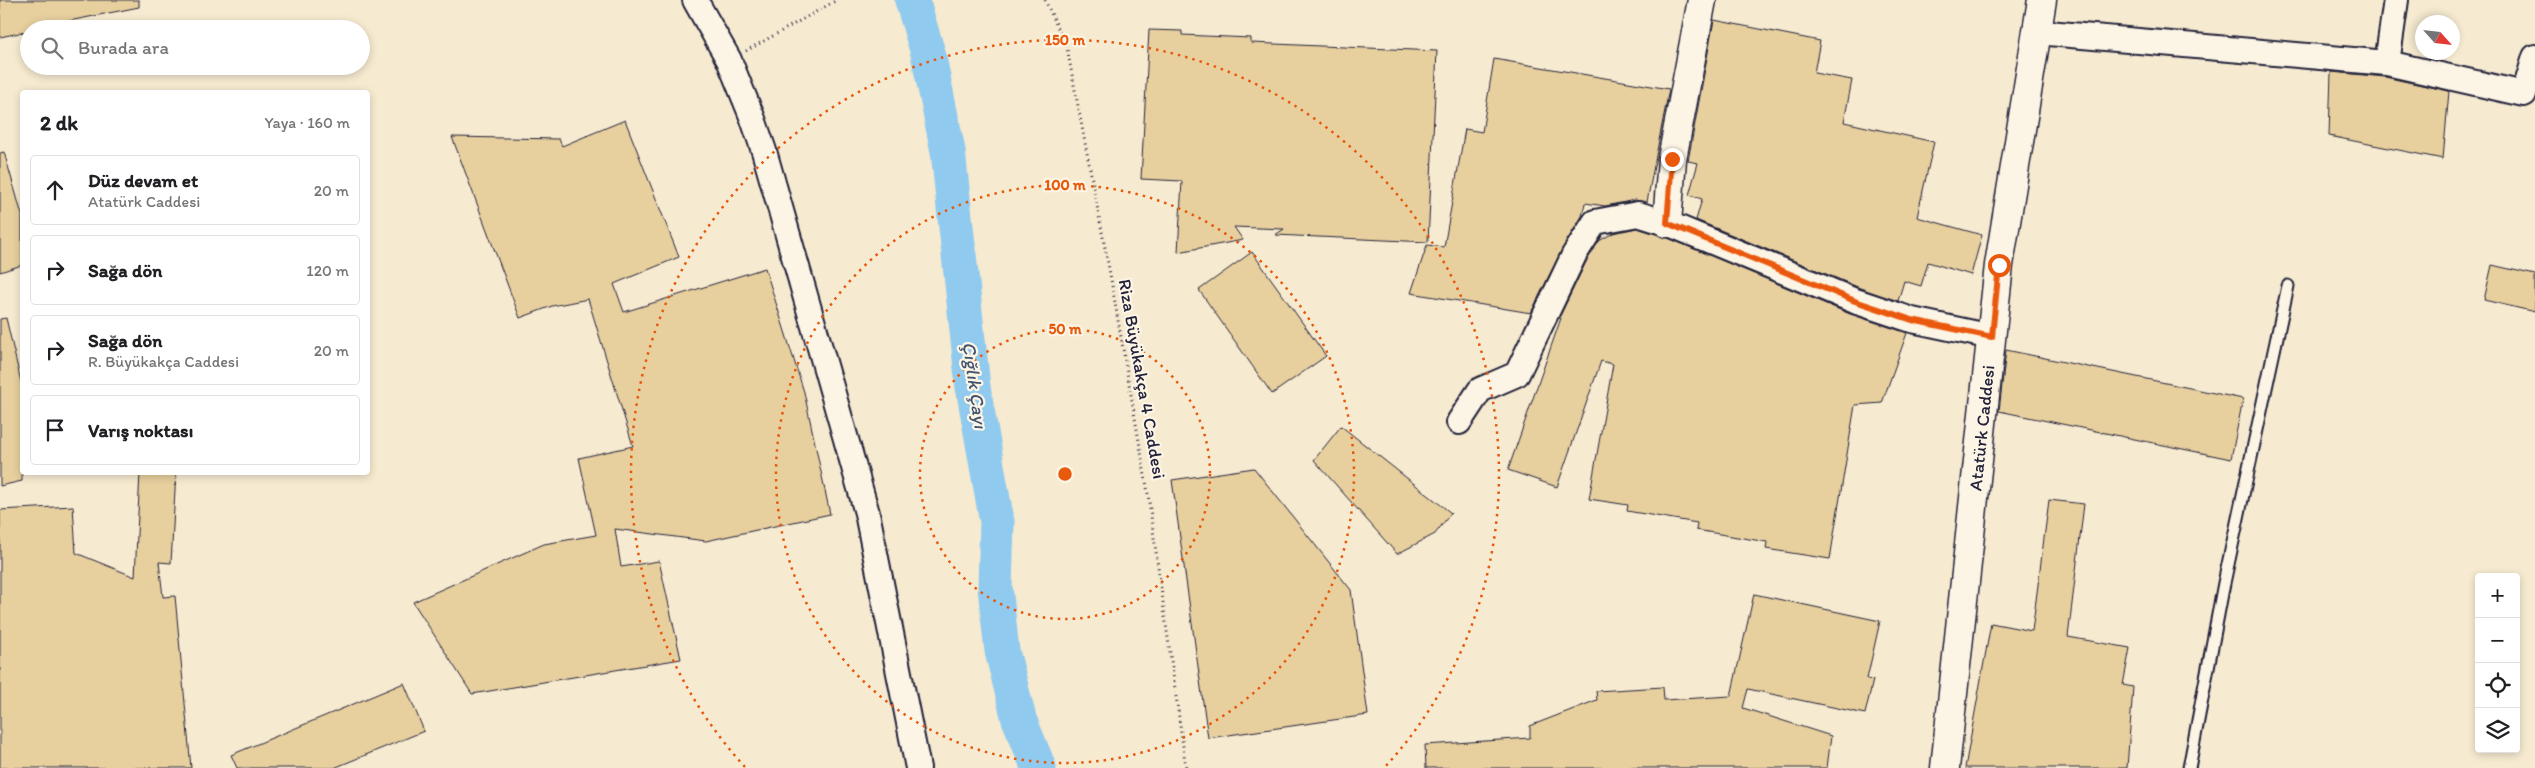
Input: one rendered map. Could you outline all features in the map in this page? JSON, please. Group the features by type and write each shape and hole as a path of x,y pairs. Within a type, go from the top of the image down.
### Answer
{"street":[{"path":"695,0 729,60 750,109 764,151 867,513 918,768"},
{"path":"1667,223 1672,159 1702,0"},
{"name":"Atatürk Caddesi","path":"1945,768 1999,265 2042,0"},
{"path":"2387,63 2396,0"},
{"path":"2037,32 2387,63 2524,94 2535,57"},
{"path":"1459,422 1480,390 1517,374 1574,255 1595,222 1638,214 1667,223 1855,301 1912,320 1992,337"}],"lane":[{"path":"2190,768 2224,583 2288,286"}],"path":[{"path":"729,60 837,0"},
{"name":"Riza Büyükakça 4 Caddesi","path":"1045,0 1067,48 1110,274 1147,487 1186,768"}],"building":[{"path":"0,0 139,0 139,7 74,20 20,20 20,33 0,37"},
{"path":"1714,20 1820,41 1814,73 1852,80 1844,122 1934,142 1917,217 1982,235 1971,275 1928,262 1921,286 1904,281 1898,301 1860,288 1696,220 1702,199 1689,195 1698,163 1688,161"},
{"path":"1149,30 1182,31 1182,35 1251,38 1251,43 1437,51 1428,242 1275,235 1284,229 1234,227 1243,240 1178,252 1182,181 1141,179"},
{"path":"1494,59 1669,89 1647,202 1635,200 1605,206 1585,203 1582,216 1562,249 1531,313 1411,293 1427,245 1444,247 1465,129 1482,132"},
{"path":"2331,72 2385,77 2449,91 2443,159 2329,136"},
{"path":"625,120 679,257 614,284 624,312 765,268 804,392 830,514 706,541 615,529 621,567 659,561 681,659 472,694 413,602 544,544 596,535 579,458 633,446 588,299 552,306 520,318 452,137 559,139 562,146"},
{"path":"4,152 20,208 20,266 0,272 0,153"},
{"path":"1637,228 1668,238 1850,314 1907,333 1882,403 1855,405 1830,559 1766,549 1767,542 1696,530 1697,523 1627,511 1628,505 1589,499 1613,364 1601,361 1557,487 1508,470 1561,318 1559,318 1586,262 1599,241 1613,233"},
{"path":"1252,252 1326,356 1272,394 1199,290"},
{"path":"2492,265 2535,275 2535,312 2484,300"},
{"path":"6,318 20,378 20,475 22,475 22,481 0,486 0,319"},
{"path":"2006,350 2243,399 2231,459 1999,411"},
{"path":"1341,426 1451,513 1435,534 1397,554 1314,460"},
{"path":"1254,468 1351,590 1368,715 1208,738 1172,480"},
{"path":"140,475 176,475 171,563 159,562 163,597 175,596 191,768 0,768 0,510 73,506 76,553 135,577"},
{"path":"2049,500 2084,504 2068,637 2130,648 2123,685 2133,687 2127,768 1965,768 1991,623 2032,631"},
{"path":"1754,594 1880,621 1867,679 1873,680 1865,714 1748,689 1743,708 1831,736 1827,768 1426,768 1425,745 1530,738 1530,726 1597,700 1596,691 1663,687 1664,700 1731,696"},
{"path":"404,683 424,731 334,768 237,768 231,755"}],"waterway":[{"name":"Çığlık Çayı","path":"912,0 928,53 948,151 973,387 997,522 995,587 1002,651 1019,719 1039,768"}],"route":[{"path":"1672,159 1667,223 1855,301 1912,320 1992,337 1999,265"}]}
